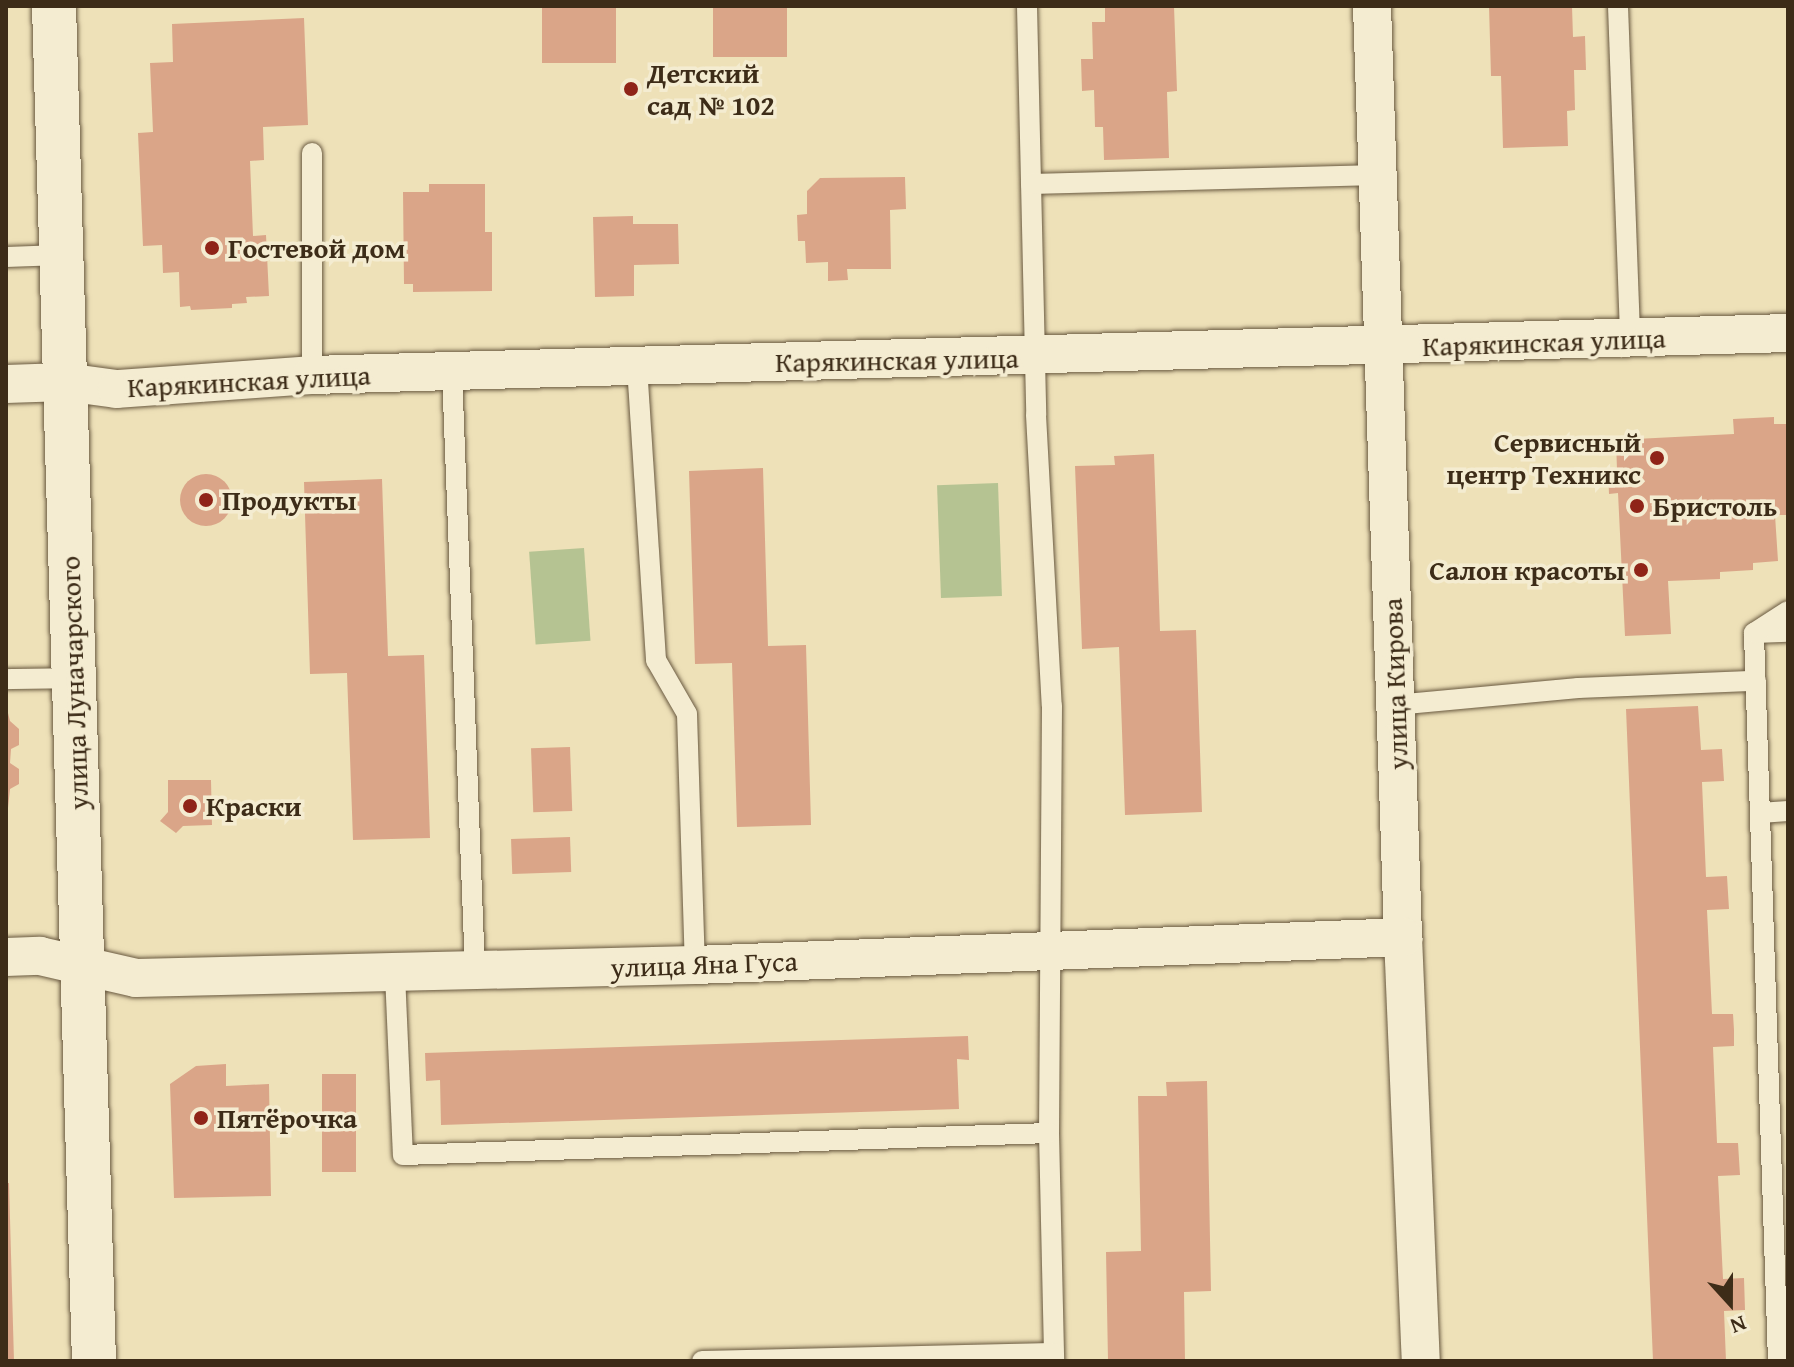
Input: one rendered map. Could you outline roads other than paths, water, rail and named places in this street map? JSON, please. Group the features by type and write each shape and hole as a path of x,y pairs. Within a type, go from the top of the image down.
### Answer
{"street":[{"name":"улица Луначарского","path":"54,6 94,1361"},
{"name":"улица Кирова","path":"1372,6 1403,937 1421,1361"},
{"name":"Карякинская улица","path":"6,384 65,382 117,389 312,375 1035,357 1788,333"},
{"name":"улица Яна Гуса","path":"6,957 40,956 136,978 695,965 1403,937"}],"lane":[{"path":"702,1361 1054,1357 1049,1133 1052,706 1035,357 1027,6"},
{"path":"1618,6 1630,339"},
{"path":"312,153 312,375"},
{"path":"1031,184 1378,175"},
{"path":"6,257 61,255"},
{"path":"637,366 656,660 687,714 695,965"},
{"path":"452,372 475,972"},
{"path":"1754,633 1788,611"},
{"path":"1754,633 1788,632"},
{"path":"1754,633 1783,1336 1778,1361"},
{"path":"6,679 74,678"},
{"path":"1395,705 1578,688 1756,681"},
{"path":"1760,813 1788,811"},
{"path":"395,974 403,1155 1049,1133"}],"place":[{"name":"Детский сад № 102","path":"631,89"},
{"name":"Гостевой дом","path":"212,248"},
{"name":"Сервисный центр Техникс","path":"1657,458"},
{"name":"Продукты","path":"206,500"},
{"name":"Бристоль","path":"1637,506"},
{"name":"Салон красоты","path":"1641,570"},
{"name":"Краски","path":"190,806"},
{"name":"Пятёрочка","path":"201,1118"}]}
